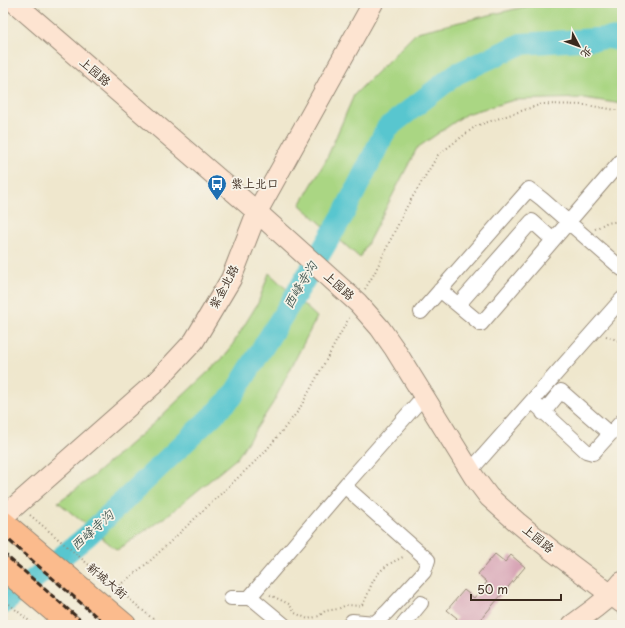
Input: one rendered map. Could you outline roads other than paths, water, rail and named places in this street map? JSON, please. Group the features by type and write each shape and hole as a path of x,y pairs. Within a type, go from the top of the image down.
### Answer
{"main road":[{"name":"新城大街","path":"3,522 125,625"},
{"path":"3,568 62,619"}],"street":[{"name":"上园路","path":"15,3 258,212 362,307 380,328 394,348 470,471 489,497 550,549 618,593"},
{"name":"紫金北路","path":"3,517 154,384 194,341 230,279 258,212 373,3"},
{"path":"440,290 481,324 622,160"},
{"path":"421,312 529,189 622,269"},
{"path":"458,305 532,221 554,240"},
{"path":"470,471 622,299"},
{"path":"544,413 561,391 610,434"},
{"path":"231,598 253,593 424,396"},
{"path":"532,402 586,451 593,453 622,421"},
{"path":"347,483 349,490 428,560 424,572 376,624 352,621 349,625"},
{"path":"253,593 254,600 284,625"},
{"path":"572,625 618,593"},
{"path":"403,625 421,603"}],"waterway":[{"name":"西峰寺沟","path":"3,604 86,537 232,397 343,215 387,128 456,74 521,44 610,38 622,41"}],"railway":[{"path":"3,535 106,625"},
{"path":"3,553 86,625"}],"place":[{"name":"紫上北口","path":"217,201"}]}
